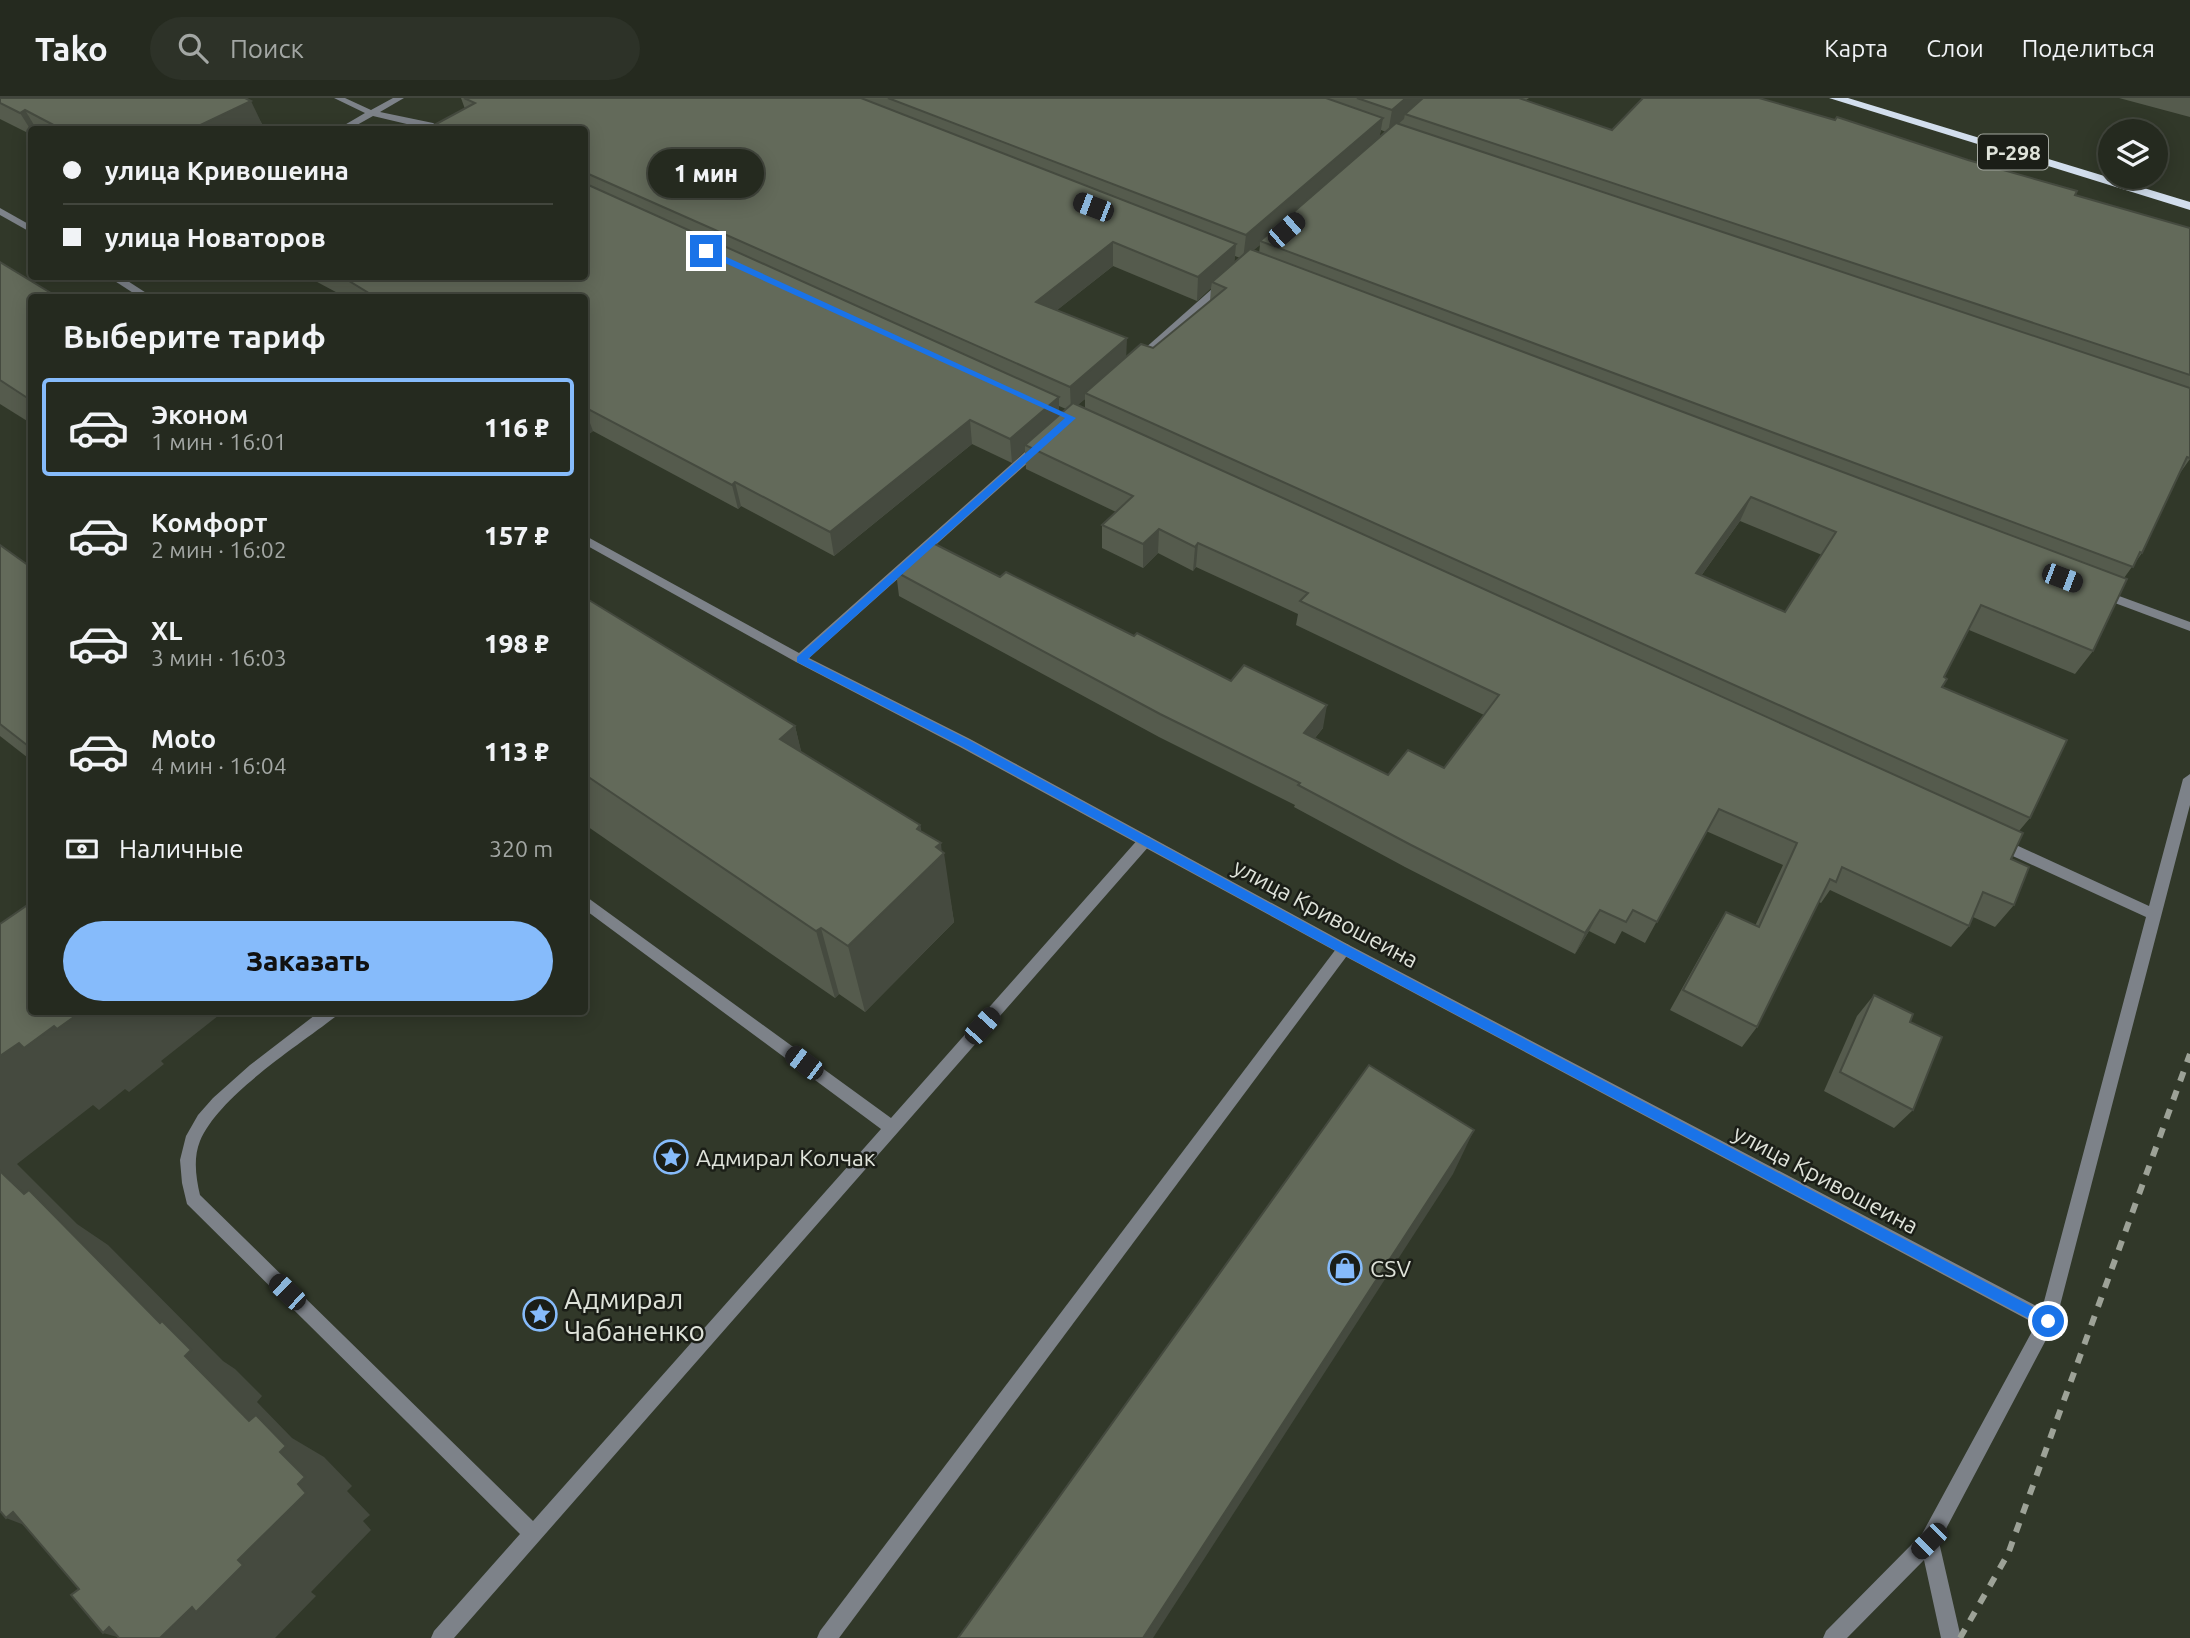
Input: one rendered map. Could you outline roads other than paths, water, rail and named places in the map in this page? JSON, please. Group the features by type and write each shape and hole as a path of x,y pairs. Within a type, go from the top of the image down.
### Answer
{"highway":[{"name":"Р-298","path":"1835,98 2190,206"}],"street":[{"path":"338,98 371,113 431,126"},
{"path":"347,126 400,98"},
{"path":"0,211 28,228"},
{"path":"1133,364 1235,275"},
{"path":"118,280 142,294"},
{"path":"800,659 1051,436"},
{"name":"улица Кривошеина","path":"588,542 800,659 965,743 1344,949 2048,1321"},
{"path":"2086,588 2190,627"},
{"path":"1833,1638 1929,1541 2048,1321 2190,779"},
{"path":"1987,838 2153,914"},
{"path":"441,1638 1145,841"},
{"path":"588,904 892,1128"},
{"path":"827,1638 1344,949"},
{"path":"326,1015 214,1106 193,1137 186,1169 193,1199 533,1534"},
{"path":"1929,1541 1951,1638"}],"railway":[{"path":"1960,1638 2008,1554 2190,1054"}],"place":[{"name":"Адмирал Колчак","path":"671,1157"},
{"name":"CSV","path":"1345,1268"},
{"name":"Адмирал Чабаненко","path":"540,1314"}]}
